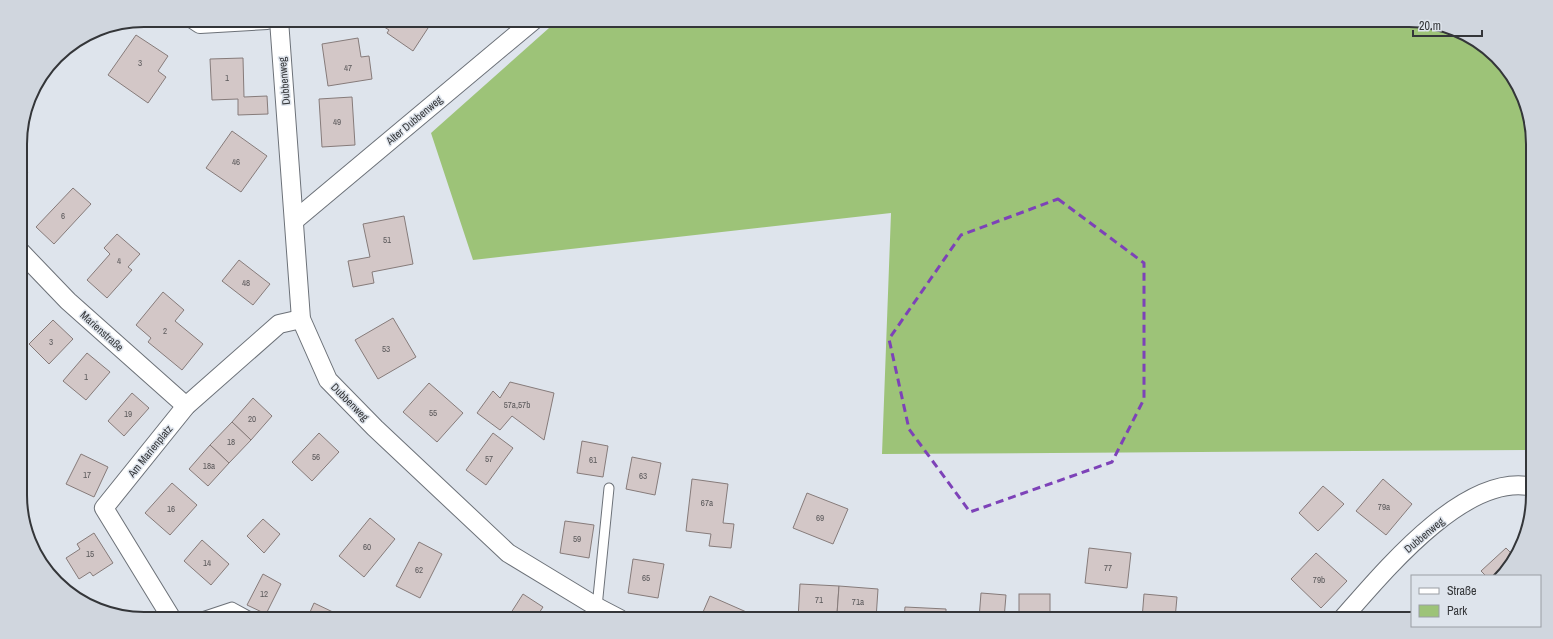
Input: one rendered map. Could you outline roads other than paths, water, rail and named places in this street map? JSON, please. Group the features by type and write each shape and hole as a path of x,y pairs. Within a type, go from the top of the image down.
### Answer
{"street":[{"name":"Dubbenweg","path":"280,27 295,220 297,278 301,319 328,380 375,428 508,553 607,612"},
{"name":"Alter Dubbenweg","path":"295,220 526,27"},
{"name":"Marienstraße","path":"27,258 68,301 186,406"},
{"name":"Am Marienplatz","path":"168,612 104,508 186,406 279,324 301,319"},
{"name":"Dubbenweg","path":"1348,612 1414,540 1473,497 1514,484 1526,486"}],"lane":[{"path":"597,607 609,488"},
{"path":"217,612 232,607 241,612"}]}
